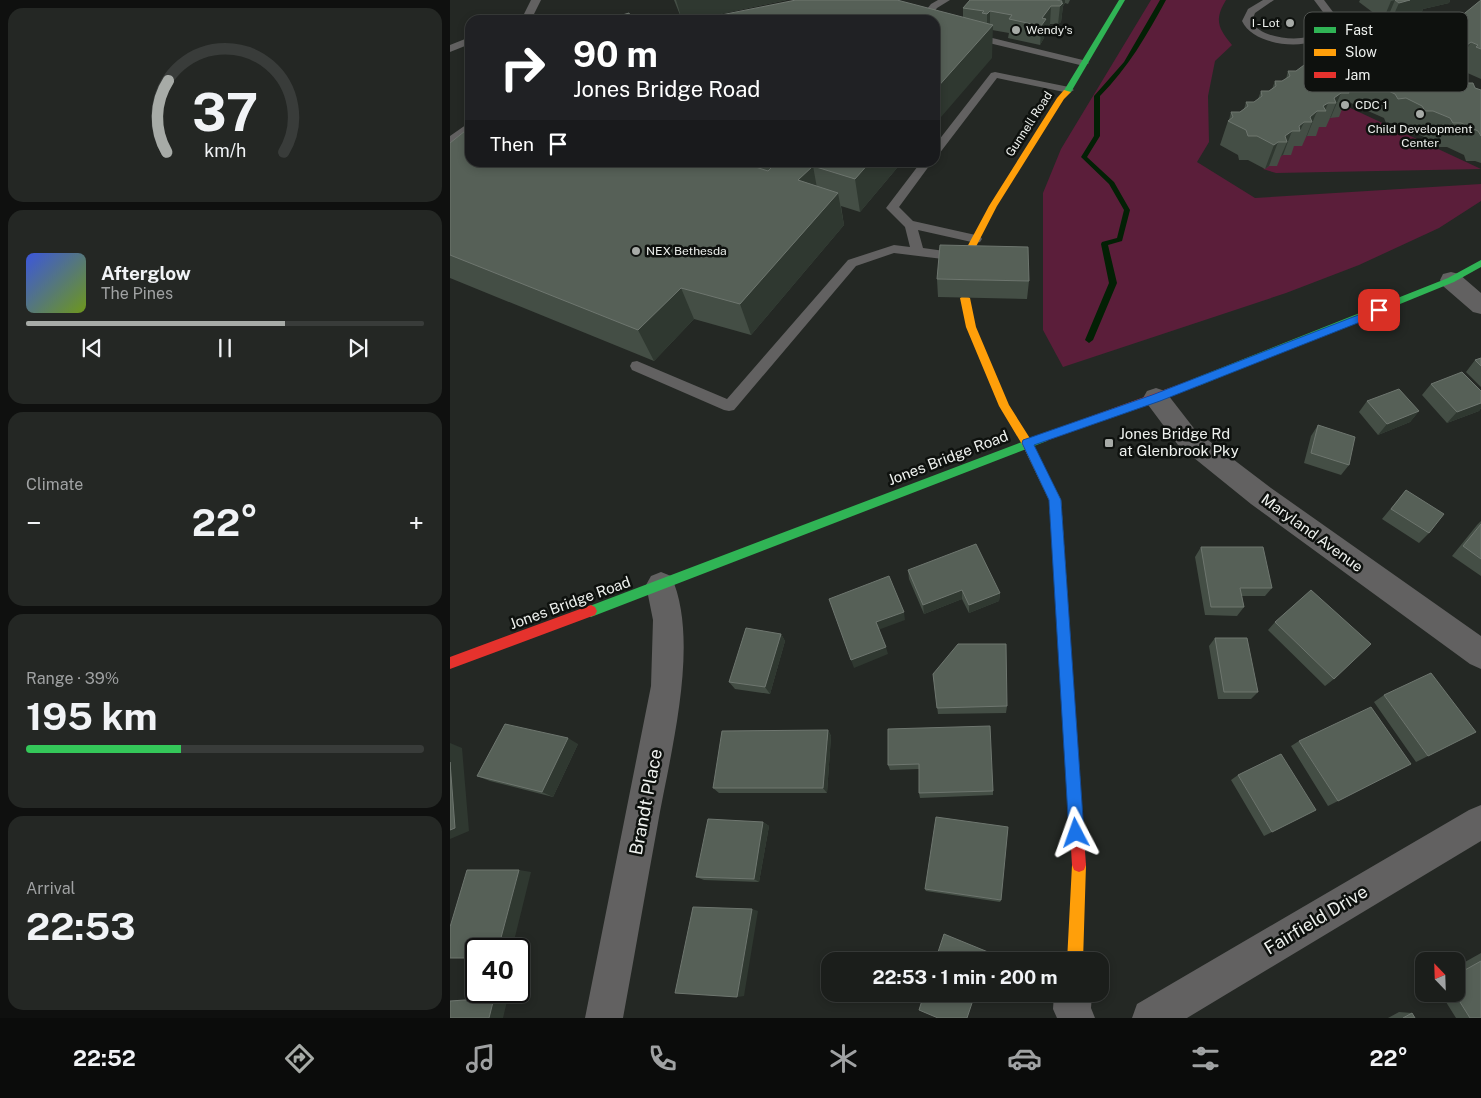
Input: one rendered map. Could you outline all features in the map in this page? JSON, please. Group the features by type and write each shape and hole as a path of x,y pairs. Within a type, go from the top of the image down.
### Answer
{"street":[{"name":"Gunnell Road","path":"966,261 993,206 1061,98 1069,90 1122,0"},
{"name":"Jones Bridge Road","path":"450,663 661,586 1027,443 1156,398 1451,280 1481,263"},
{"path":"1451,280 1481,306"},
{"path":"965,298 971,327 1004,406 1027,443 1055,500 1079,872 1075,952"},
{"name":"Maryland Avenue","path":"1156,398 1187,438 1261,496 1481,654"},
{"name":"Brandt Place","path":"604,1018 668,686 668,620 661,586"},
{"name":"Fairfield Drive","path":"1151,1018 1481,822"},
{"path":"1072,1002 1072,1009 1076,1018"}],"lane":[{"path":"528,15 536,0"},
{"path":"927,15 934,6 945,0"},
{"path":"1269,0 1250,12 1249,24 1262,35 1279,40 1297,42 1304,40"},
{"path":"1319,0 1329,12"},
{"path":"940,28 1084,62"},
{"path":"450,49 465,42"},
{"path":"979,72 1069,90"},
{"path":"940,146 995,75"},
{"path":"450,141 465,129"},
{"path":"923,167 892,208 911,224 976,239"},
{"path":"911,224 915,234 917,251"},
{"path":"636,366 729,406 852,263 894,249 917,251 966,261"}],"shaded area":[{"path":"1151,0 1226,0 1220,13 1219,24 1223,34 1232,45 1215,61 1208,96 1209,142 1197,162 1255,198 1481,184 1481,201 1439,228 1359,265 1286,293 1063,367 1043,330 1043,193 1061,149"},
{"path":"1346,106 1481,169 1276,173 1263,169"}],"building":[{"path":"796,0 897,0 993,25 940,84 940,15 721,15"},
{"path":"970,0 1056,0 1063,3 1060,6 1051,6 1042,18 1046,19 1041,26 1009,19 1012,15 990,11 987,14 982,13 984,11 963,8"},
{"path":"1395,0 1410,0 1399,3"},
{"path":"1481,0 1481,49 1476,47 1478,45 1471,42 1468,44 1468,12 1466,12"},
{"path":"1304,65 1304,92 1349,93 1341,93 1334,98 1336,103 1328,103 1323,106 1326,111 1317,111 1310,117 1312,122 1304,122 1299,126 1300,131 1292,131 1285,136 1287,142 1278,142 1274,145 1257,136 1248,136 1246,130 1228,121 1233,117 1231,112 1240,112 1248,106 1246,102 1254,102 1262,96 1261,91 1269,91 1276,86 1275,81 1282,81 1290,76 1288,71 1296,71"},
{"path":"1468,83 1473,83 1475,88 1481,90 1481,136 1478,131 1461,123 1453,123 1450,118 1433,111 1425,111 1422,106 1406,98 1398,99 1395,94 1391,92 1468,92"},
{"name":"NEX Bethesda","path":"465,131 465,167 756,167 768,171 772,167 812,167 798,180 838,193 740,304 681,288 638,330 450,255 450,143"},
{"name":"NEX Bethesda","path":"816,167 866,167 855,179"},
{"path":"940,245 1028,247 1029,281 937,279"},
{"path":"1481,358 1481,366 1475,360"},
{"path":"1462,372 1481,391 1481,403 1457,412 1431,384"},
{"path":"1399,389 1419,411 1387,424 1367,401"},
{"path":"1318,425 1355,437 1349,465 1311,453"},
{"path":"1406,490 1444,514 1429,533 1391,509"},
{"path":"1481,524 1481,559 1463,546"},
{"path":"976,544 1000,593 969,605 962,590 923,605 908,570"},
{"path":"1201,547 1263,547 1272,588 1240,588 1244,607 1211,607"},
{"path":"889,576 904,612 876,622 886,647 851,660 829,599"},
{"path":"1311,590 1371,644 1334,679 1275,622"},
{"path":"746,628 781,634 765,687 729,682"},
{"path":"1215,638 1247,638 1258,692 1224,692"},
{"path":"958,644 1006,644 1007,706 937,708 933,674"},
{"path":"1431,673 1476,732 1428,756 1384,695"},
{"path":"1371,707 1411,764 1338,801 1299,741"},
{"path":"505,724 568,738 542,792 477,776"},
{"path":"990,726 993,791 919,793 919,764 888,765 888,729"},
{"path":"828,730 823,788 713,788 722,731"},
{"path":"1281,754 1316,810 1272,832 1238,775"},
{"path":"450,762 455,828 450,830"},
{"path":"936,817 1008,827 1001,900 925,889"},
{"path":"708,819 763,822 754,879 696,877"},
{"path":"467,870 519,870 501,938 465,938 465,958 450,958 450,927"},
{"path":"693,907 752,909 737,997 675,993"},
{"path":"944,934 988,952 938,952"},
{"path":"1481,961 1481,1018 1470,1018 1460,1002 1465,1002 1465,970"},
{"path":"465,1000 465,1003 493,1003 489,1018 450,1018 450,1001"},
{"path":"922,1002 972,1002 967,1018 938,1018 919,1010"},
{"path":"1412,1013 1415,1018 1403,1018"}],"waterway":[{"path":"1089,340 1113,283 1104,244 1120,239 1127,210 1112,183 1084,157 1097,136 1097,96 1108,86 1126,63 1163,0"}],"traffic: fast":[{"path":"1067,92 1122,0"},
{"path":"1197,382 1451,280 1481,263"},
{"path":"591,611 1043,438"}],"traffic: slow":[{"path":"963,264 993,206 1061,98 1067,92"},
{"path":"965,298 971,327 1004,406 1027,443 1055,500 1062,604"},
{"path":"1075,952 1079,865"}],"traffic: jam":[{"path":"1043,438 1197,382"},
{"path":"1062,604 1079,865"},
{"path":"450,663 591,611"}],"place":[{"name":"I - Lot","path":"1290,23"},
{"name":"Wendy's","path":"1016,30"},
{"name":"CDC 1","path":"1345,105"},
{"name":"Child Development Center","path":"1420,114"},
{"name":"NEX Bethesda","path":"636,251"},
{"name":"Jones Bridge Rd at Glenbrook Pky","path":"1109,443"}],"route":[{"path":"1076,833 1055,500 1044,482 1027,443 1156,398 1379,310"}]}
